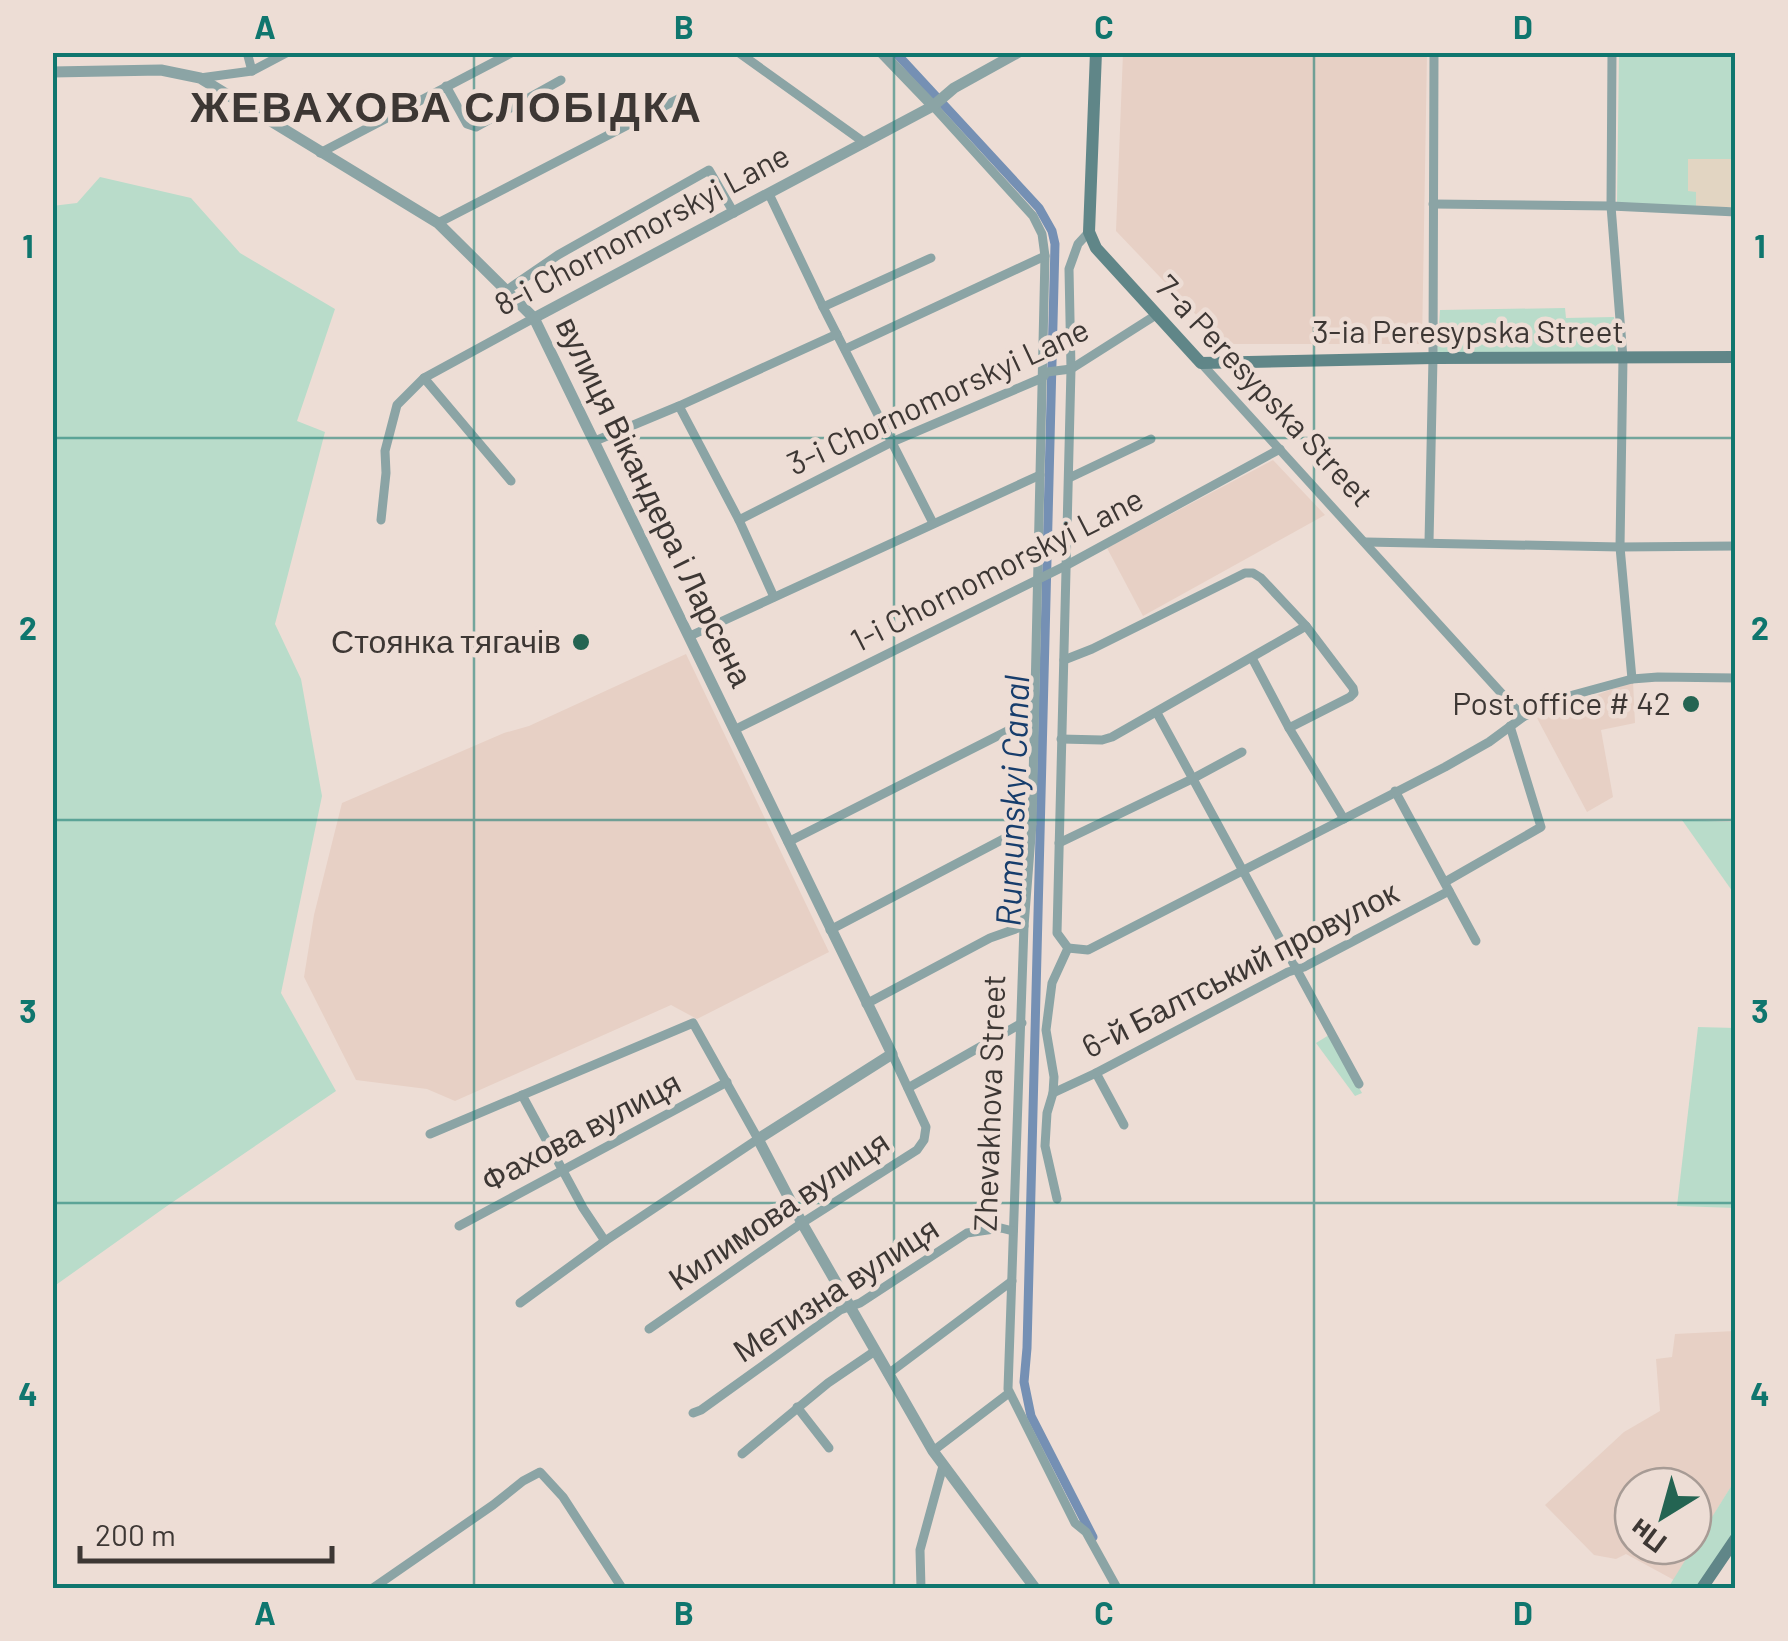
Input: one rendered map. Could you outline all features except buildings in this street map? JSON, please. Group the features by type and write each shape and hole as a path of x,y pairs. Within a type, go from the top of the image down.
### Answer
{"main road":[{"path":"1089,232 1096,52"},
{"name":"7-a Peresypska Street","path":"1089,232 1096,248 1200,363"},
{"name":"3-ia Peresypska Street","path":"1200,363 1736,358"},
{"path":"1702,1588 1736,1538"}],"street":[{"path":"247,52 252,71"},
{"path":"200,78 252,71 288,52"},
{"path":"320,153 512,52"},
{"path":"738,52 865,142"},
{"name":"Zhevakhova Street","path":"881,52 1033,216 1042,234 1045,375 1040,476 1041,578 1008,1392 1075,1523 1086,1532 1116,1588"},
{"name":"8-i Chornomorskyi Lane","path":"381,520 385,451 397,405 424,378 933,106 954,88 1019,52"},
{"path":"1429,542 1434,52"},
{"path":"1612,52 1611,206 1623,358 1620,547 1632,679"},
{"name":"вулиця Вікандера і Ларсена","path":"52,72 160,70 200,78 438,224 534,318 926,1127"},
{"path":"446,86 466,124 476,127 561,80"},
{"path":"438,224 682,97"},
{"path":"507,290 558,255 708,170 734,213"},
{"path":"769,194 934,523"},
{"path":"1432,204 1736,212"},
{"path":"1089,232 1078,244 1069,269 1057,933 1068,948 1088,950 1478,748 1523,716 1572,695 1658,676 1736,678"},
{"path":"846,349 1045,256"},
{"path":"823,307 931,258"},
{"name":"3-i Chornomorskyi Lane","path":"739,520 892,442 1045,375 1069,369 1156,315"},
{"path":"595,441 837,334"},
{"name":"7-a Peresypska Street","path":"1200,363 1523,716"},
{"path":"424,378 511,482"},
{"path":"680,406 774,598"},
{"path":"1068,478 1151,439"},
{"name":"1-i Chornomorskyi Lane","path":"734,730 1065,566 1280,449"},
{"path":"690,636 1040,476"},
{"path":"1366,542 1736,546"},
{"path":"1064,660 1245,573 1253,573 1306,626 1353,688 1354,693 1289,728"},
{"path":"1061,739 1112,737 1306,626"},
{"path":"1252,658 1344,819"},
{"path":"1157,713 1359,1084"},
{"path":"788,842 1033,718"},
{"name":"6-й Балтський провулок","path":"1053,1092 1296,970 1447,886 1541,827 1510,726"},
{"path":"1059,843 1242,752"},
{"path":"1395,791 1476,942"},
{"path":"830,930 1032,824"},
{"path":"866,1004 990,938 1024,926"},
{"name":"Zhevakhova Street","path":"1057,1198 1045,1146 1054,1077 1046,1030 1052,983 1068,948"},
{"path":"430,1134 693,1023 942,1466 1035,1588"},
{"path":"908,1088 1022,1023"},
{"path":"520,1303 605,1241 892,1054"},
{"path":"1096,1073 1124,1125"},
{"name":"Фахова вулиця","path":"460,1226 727,1082"},
{"path":"522,1095 605,1241"},
{"name":"Килимова вулиця","path":"649,1329 802,1222 917,1150 926,1127"},
{"name":"Метизна вулиця","path":"693,1413 840,1310 860,1304 967,1234 1001,1228 1013,1231"},
{"path":"888,1374 1012,1280"},
{"path":"742,1454 797,1407 875,1351"},
{"path":"933,1451 1008,1392"},
{"path":"797,1407 829,1448"},
{"path":"921,1588 920,1550 942,1466"},
{"path":"373,1588 540,1472 562,1497 620,1586 606,1588"}],"shaded area":[{"path":"1123,53 1427,53 1422,344 1224,344 1116,231"},
{"path":"1688,159 1735,159 1735,207 1696,207 1688,192"},
{"path":"1273,460 1325,515 1143,616 1107,548"},
{"path":"686,654 829,952 697,1019 671,1005 455,1101 427,1089 356,1080 304,977 314,915 342,803 504,733 529,726"},
{"path":"1633,681 1635,723 1601,730 1613,797 1587,812 1537,718"},
{"path":"1735,1331 1735,1480 1713,1516 1713,1466 1613,1466 1613,1558 1594,1555 1545,1505 1624,1432 1660,1411 1656,1359 1672,1357 1675,1334"},
{"path":"1648,1566 1683,1566 1674,1580"}],"green space":[{"path":"1619,53 1735,53 1735,159 1688,159 1688,191 1696,192 1696,207 1617,203"},
{"path":"100,177 191,198 240,253 335,309 297,421 325,432 275,624 301,679 322,796 281,993 336,1091 53,1287 52,206 77,203"},
{"path":"1565,308 1566,318 1614,317 1616,353 1437,354 1440,310"},
{"path":"1682,820 1735,822 1735,895"},
{"path":"1698,1027 1735,1028 1735,1208 1677,1206"},
{"path":"1329,1035 1362,1093 1355,1096 1316,1043"},
{"path":"1735,1480 1735,1534 1698,1588 1668,1588 1682,1566 1713,1566 1713,1515"}],"waterway":[{"name":"Rumunskyi Canal","path":"895,52 1039,208 1055,244 1024,1382 1031,1416 1093,1537"}],"place":[{"name":"Стоянка тягачів","path":"581,642"},
{"name":"Post office # 42","path":"1691,704"}],"district":[{"name":"ЖЕВАХОВА СЛОБІДКА","path":"447,107"}]}
